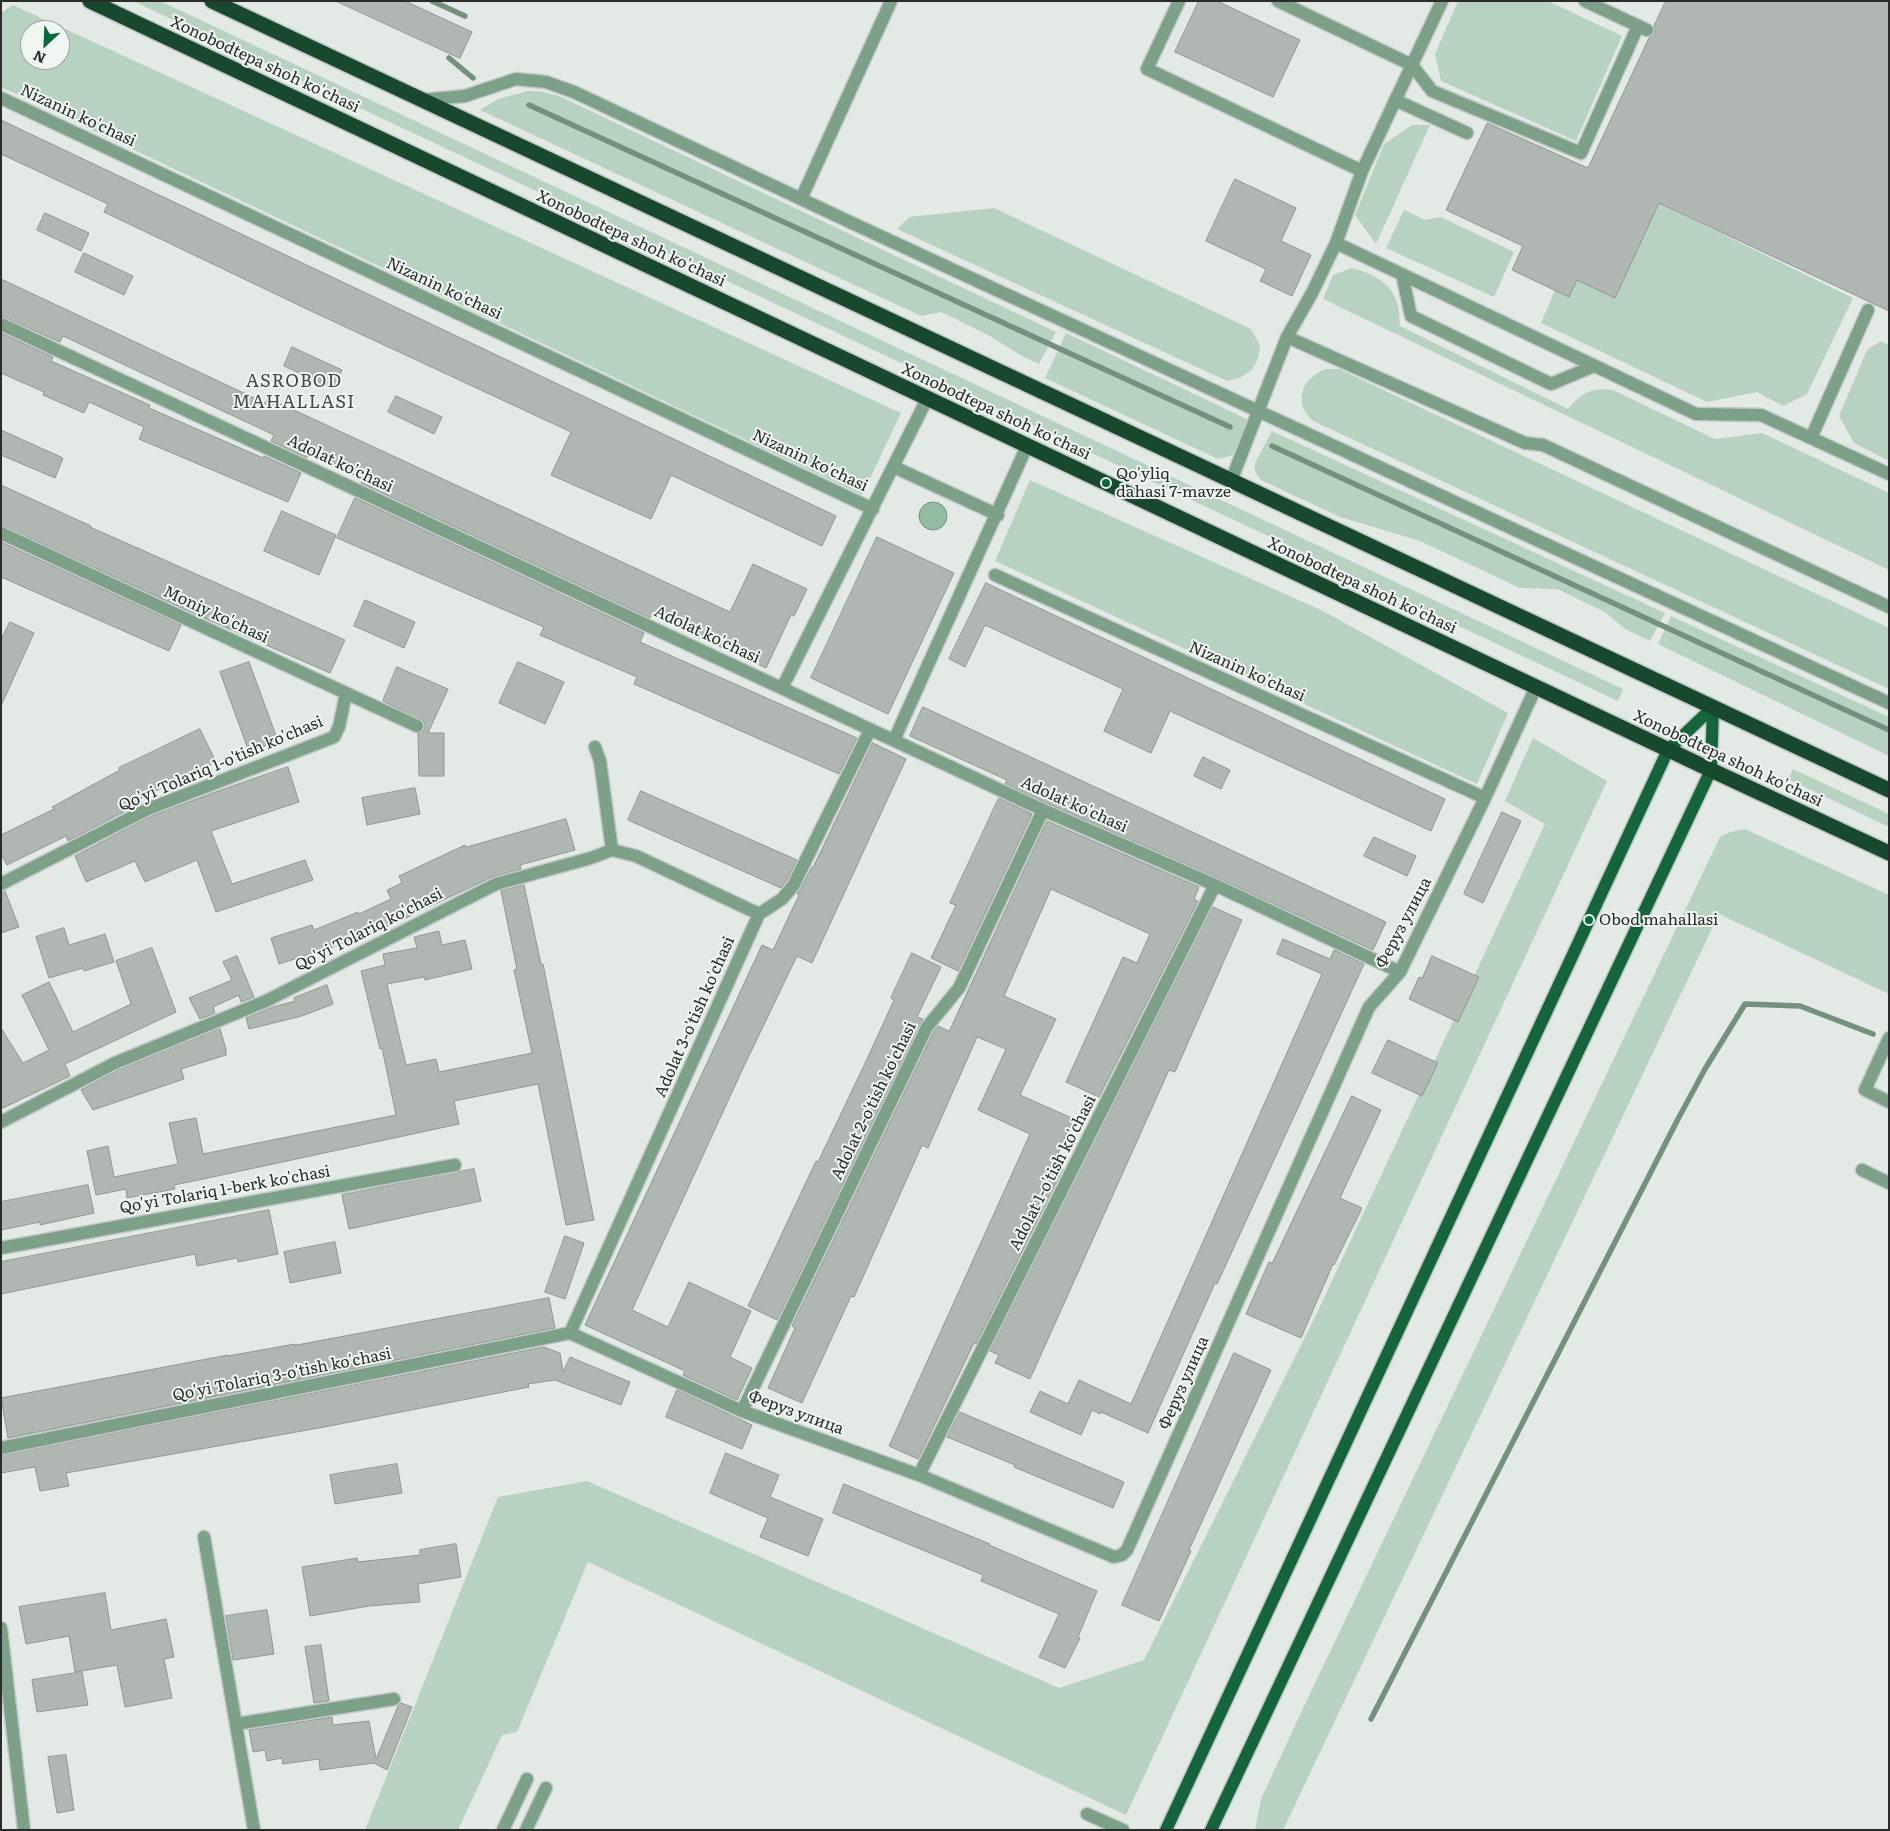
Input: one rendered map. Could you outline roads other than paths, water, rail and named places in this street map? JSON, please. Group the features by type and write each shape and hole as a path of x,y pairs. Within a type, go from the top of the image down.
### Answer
{"highway":[{"name":"Xonobodtepa shoh ko'chasi","path":"90,1 1668,750 1889,853"},
{"path":"212,1 1889,790"}],"main road":[{"path":"1166,1830 1668,750 1713,708"},
{"path":"1211,1830 1711,770 1713,708"}],"street":[{"path":"801,199 891,1"},
{"path":"1179,1 1148,69 1362,171"},
{"path":"1278,1 1412,65 1432,91 1581,153 1643,28 1585,1"},
{"path":"1231,481 1288,337 1336,243 1362,171 1442,1"},
{"path":"421,100 465,96 516,79 546,82 574,92 1259,412 1889,703"},
{"name":"Nizanin ko'chasi","path":"1,98 873,509"},
{"path":"1396,100 1467,133"},
{"path":"1336,243 1696,414 1761,415 1889,474"},
{"path":"1402,274 1411,316 1551,384 1594,366"},
{"path":"1811,438 1868,310"},
{"name":"Adolat ko'chasi","path":"1,324 870,730 1043,810 1215,885 1400,972"},
{"path":"1288,337 1525,443 1543,445 1889,607"},
{"path":"782,688 927,399"},
{"path":"894,740 1028,446"},
{"path":"894,466 998,515"},
{"name":"Moniy ko'chasi","path":"1,533 417,726"},
{"name":"Nizanin ko'chasi","path":"995,575 1485,798"},
{"name":"Феруз улица","path":"570,1333 742,1411 920,1475 1114,1557 1122,1555 1127,1550 1369,1007 1400,972 1485,798 1536,687"},
{"name":"Qo'yi Tolariq 1-o'tish ko'chasi","path":"1,884 148,809 334,737 339,727 346,693"},
{"path":"595,747 600,761 612,850 636,856 759,914 782,899 793,886 870,730"},
{"name":"Adolat 2-o'tish ko'chasi","path":"742,1411 927,1027 959,988 1043,810"},
{"name":"Qo'yi Tolariq ko'chasi","path":"1,1122 116,1062 266,1001 496,884 591,858 612,850"},
{"name":"Adolat 1-o'tish ko'chasi","path":"920,1475 1215,885"},
{"name":"Adolat 3-o'tish ko'chasi","path":"570,1333 759,914"},
{"path":"1889,1038 1865,1090 1889,1102"},
{"name":"Qo'yi Tolariq 1-berk ko'chasi","path":"1,1248 455,1165"},
{"path":"1862,1170 1889,1182"},
{"name":"Qo'yi Tolariq 3-o'tish ko'chasi","path":"1,1448 570,1333"},
{"path":"204,1537 254,1830"},
{"path":"1,1628 24,1830"},
{"path":"236,1724 394,1699"},
{"path":"503,1830 527,1779"},
{"path":"526,1830 546,1788"},
{"path":"1087,1814 1123,1830"}],"waterway":[{"path":"432,1 465,16"},
{"path":"449,58 473,78"},
{"path":"529,105 1230,427"},
{"path":"1272,446 1889,730"},
{"path":"1371,1719 1678,1119 1705,1069 1745,1004 1800,1006 1873,1034"}],"place":[{"name":"Qo'yliq dahasi 7-mavze","path":"1106,483"},
{"name":"Obod mahallasi","path":"1589,920"}],"district":[{"name":"ASROBOD MAHALLASI","path":"294,392"}]}
